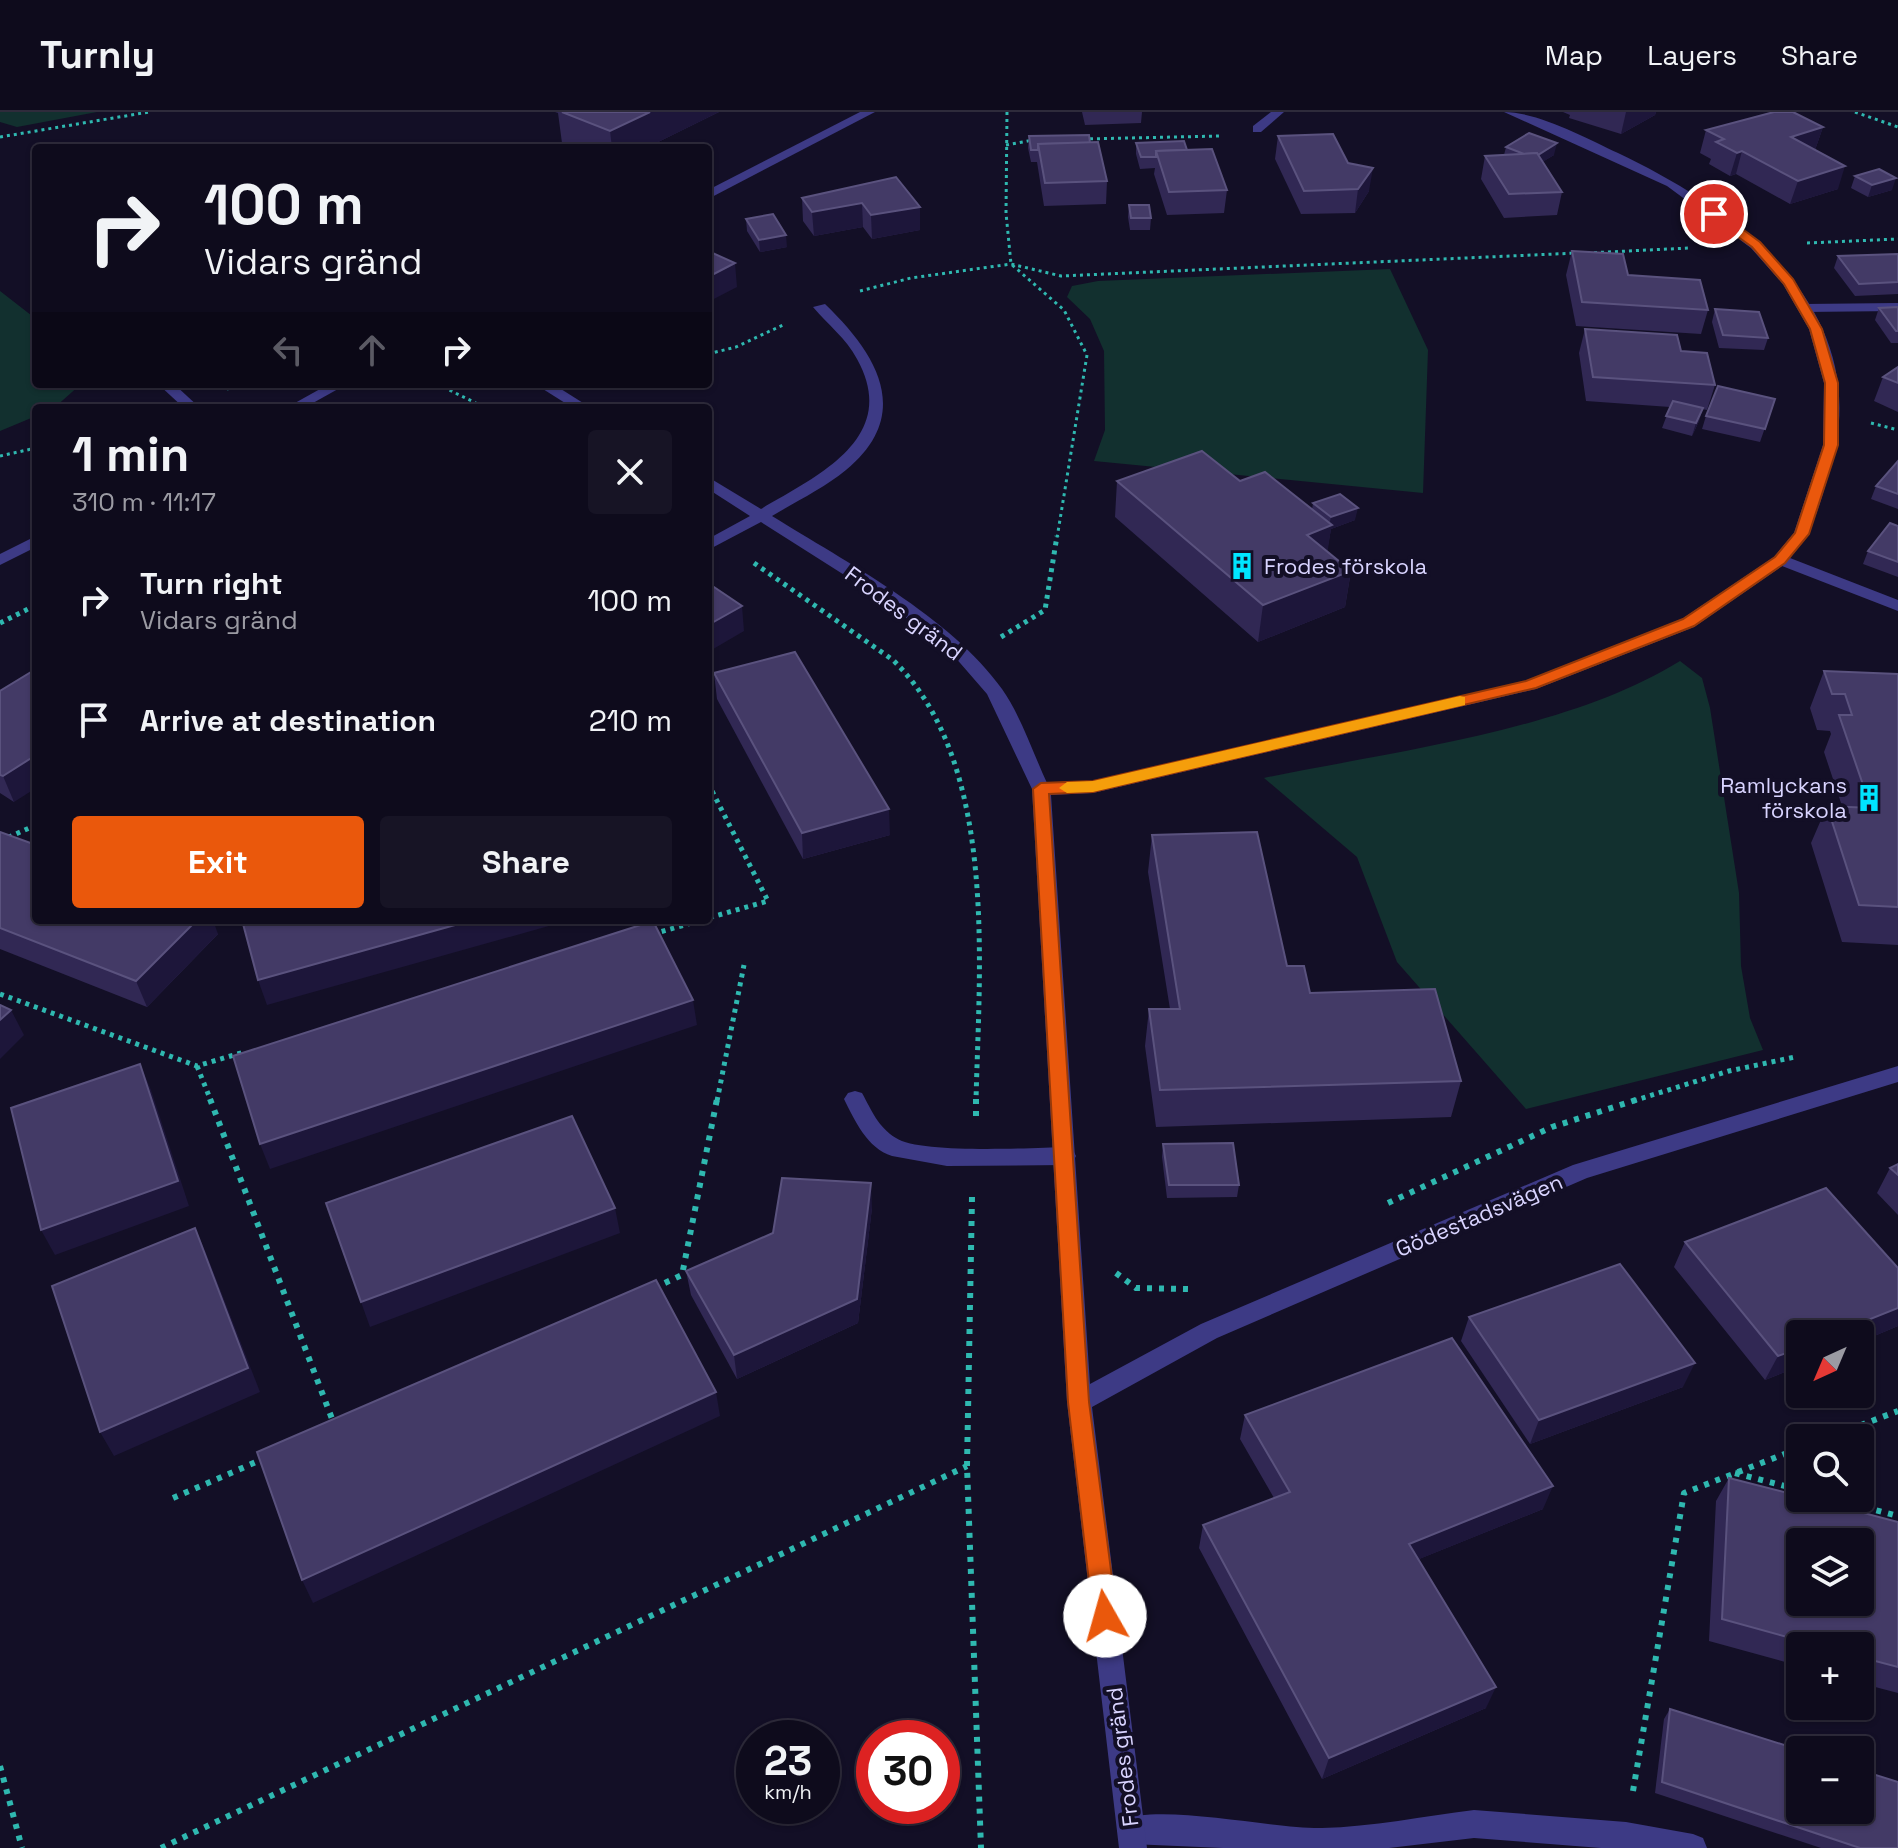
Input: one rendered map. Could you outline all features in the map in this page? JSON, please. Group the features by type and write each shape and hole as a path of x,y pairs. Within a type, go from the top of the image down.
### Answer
{"street":[{"path":"712,193 869,112"},
{"path":"1257,129 1278,112"},
{"path":"1041,789 1093,787 1530,685 1688,623 1780,560 1802,534 1831,445 1831,383 1816,329 1789,282 1756,245 1671,183 1594,146 1510,112"},
{"path":"712,543 828,476 851,458 867,436 878,410 873,374 850,334 820,307"},
{"path":"1804,308 1898,307"},
{"path":"170,388 188,404"},
{"path":"301,404 332,388"},
{"path":"549,388 577,404"},
{"name":"Frodes gränd","path":"712,484 885,594 960,652 995,692 1041,789 1079,1402 1132,1839"},
{"path":"0,560 32,543"},
{"path":"1780,560 1898,606"},
{"name":"Gödestadsvägen","path":"1079,1402 1209,1331 1581,1171 1898,1074"},
{"path":"855,1099 867,1125 892,1148 947,1157 1065,1156"},
{"path":"1132,1839 1172,1830 1322,1842 1474,1824 1626,1836 1693,1848"}],"path":[{"path":"0,137 149,112"},
{"path":"960,652 991,643 1045,610 1087,355 1064,310 1011,264 1006,213 1007,112"},
{"path":"1855,112 1898,127"},
{"path":"1078,139 1232,136 1257,129"},
{"path":"1006,145 1048,139"},
{"path":"712,353 757,339 820,307 871,287 1011,264 1061,276 1898,239"},
{"path":"445,388 478,404"},
{"path":"0,456 32,449"},
{"path":"0,623 32,607"},
{"path":"712,791 768,901 712,917"},
{"path":"0,841 32,827"},
{"path":"641,938 688,924"},
{"path":"639,1294 682,1275 744,965"},
{"path":"0,994 197,1066 258,1048"},
{"path":"1380,1206 1552,1127 1729,1071 1806,1055"},
{"path":"197,1066 335,1427"},
{"path":"1110,1269 1136,1288 1175,1291 1203,1288"},
{"path":"1864,1424 1898,1411"},
{"path":"322,1433 350,1421"},
{"path":"1626,1836 1684,1493 1786,1453"},
{"path":"173,1498 267,1457"},
{"path":"161,1848 967,1466"},
{"path":"1735,1473 1786,1486"},
{"path":"1874,1510 1898,1516"},
{"path":"0,1766 22,1848"}],"green space":[{"path":"0,112 97,112 17,127 0,122"},
{"path":"1390,269 1428,350 1423,493 1094,461 1105,430 1104,351 1090,319 1067,297 1072,286 1098,281"},
{"path":"0,291 32,316 32,388 76,388 58,404 32,404 32,418 0,431"},
{"path":"1680,661 1702,678 1710,708 1739,893 1741,966 1750,1018 1763,1050 1526,1109 1397,962 1357,857 1264,778 1423,748 1533,722 1635,685"}],"building":[{"path":"562,112 650,112 610,131"},
{"path":"1774,112 1793,112 1823,127 1791,137 1845,166 1798,181 1742,151 1737,153 1716,142 1724,139 1706,130"},
{"path":"1529,133 1557,143 1538,155 1524,154 1506,147"},
{"path":"1333,134 1348,163 1373,168 1358,189 1304,191 1278,136"},
{"path":"1089,135 1090,143 1038,144 1038,150 1031,150 1029,136"},
{"path":"1184,141 1187,150 1156,151 1156,157 1141,157 1136,143"},
{"path":"1098,142 1107,181 1045,183 1038,144"},
{"path":"1212,149 1227,190 1169,192 1156,151"},
{"path":"1537,153 1562,192 1509,194 1485,156"},
{"path":"1879,169 1896,178 1872,185 1855,176"},
{"path":"896,177 920,207 871,215 862,203 812,212 802,198"},
{"path":"1129,205 1149,205 1151,218 1131,218"},
{"path":"773,214 786,235 759,240 746,219"},
{"path":"1572,251 1623,254 1628,275 1700,280 1708,310 1582,302"},
{"path":"712,253 735,263 712,275"},
{"path":"1898,254 1898,282 1859,284 1838,256"},
{"path":"1898,307 1898,331 1896,331 1879,308"},
{"path":"1715,309 1759,312 1768,338 1723,335"},
{"path":"1585,329 1677,335 1681,351 1707,353 1715,385 1593,377"},
{"path":"1898,367 1898,383 1883,377"},
{"path":"1718,386 1775,399 1765,429 1706,416"},
{"path":"1673,401 1703,408 1696,423 1666,416"},
{"path":"1202,451 1240,481 1265,472 1332,525 1307,535 1351,571 1263,605 1117,481"},
{"path":"1898,461 1898,494 1876,486"},
{"path":"1340,494 1358,508 1331,517 1313,503"},
{"path":"1890,523 1898,526 1898,562 1868,551"},
{"path":"712,586 742,606 712,623"},
{"path":"795,652 889,809 802,833 714,673"},
{"path":"32,671 32,758 3,776 0,775 0,691"},
{"path":"1824,671 1898,674 1898,907 1859,905 1827,806 1871,808 1839,715 1852,715 1845,694 1832,694"},
{"path":"0,832 32,844 32,924 193,924 136,981 0,928"},
{"path":"1257,832 1287,966 1304,966 1310,993 1435,989 1461,1081 1160,1090 1149,1009 1180,1009 1152,835"},
{"path":"243,924 459,924 258,980"},
{"path":"644,924 655,924 693,1000 260,1144 233,1056"},
{"path":"0,1005 11,1010 0,1020"},
{"path":"140,1064 178,1181 41,1230 11,1108"},
{"path":"572,1116 615,1208 361,1302 326,1203"},
{"path":"1233,1143 1239,1185 1169,1185 1163,1144"},
{"path":"1898,1164 1898,1175 1890,1168"},
{"path":"782,1178 871,1183 857,1299 734,1355 686,1271 773,1233"},
{"path":"1826,1188 1898,1268 1898,1308 1868,1320 1786,1320 1786,1353 1778,1356 1685,1242"},
{"path":"195,1228 248,1368 100,1432 52,1286"},
{"path":"1620,1264 1695,1363 1539,1420 1469,1317"},
{"path":"656,1280 716,1392 302,1580 257,1452"},
{"path":"1452,1338 1553,1486 1409,1544 1496,1687 1329,1758 1203,1525 1290,1492 1245,1415"},
{"path":"1729,1478 1786,1492 1786,1512 1860,1512 1898,1522 1898,1667 1874,1661 1874,1632 1786,1632 1786,1637 1722,1619"},
{"path":"1670,1709 1786,1746 1786,1823 1662,1782"},
{"path":"1874,1774 1898,1782 1898,1848 1860,1848 1788,1824 1874,1824"}],"slow traffic":[{"path":"1067,788 1093,787 1460,701"}],"place":[{"name":"Frodes förskola","path":"1242,566"},
{"name":"Ramlyckans förskola","path":"1869,798"}],"route":[{"path":"1105,1616 1079,1402 1041,789 1093,787 1530,685 1688,623 1780,560 1802,534 1831,445 1831,383 1816,329 1789,282 1756,245 1714,214"}]}
